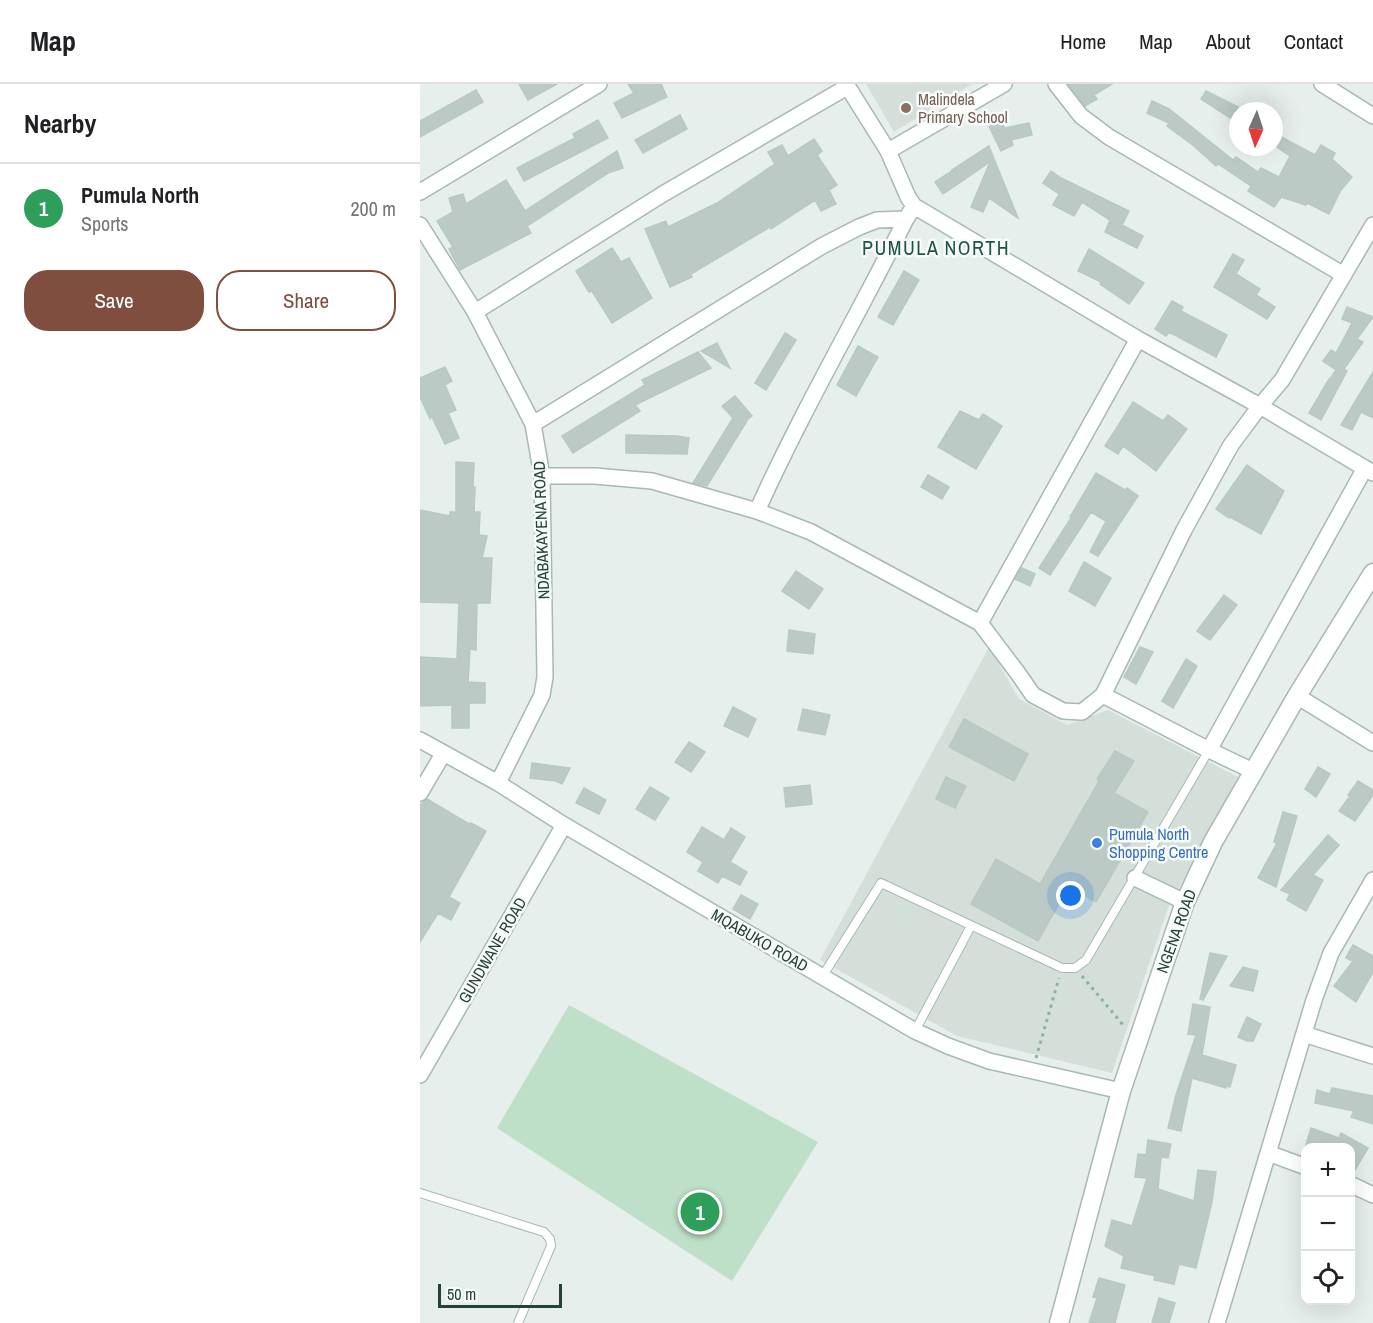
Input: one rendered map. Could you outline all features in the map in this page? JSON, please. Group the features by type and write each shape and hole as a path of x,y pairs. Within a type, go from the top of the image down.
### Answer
{"street":[{"path":"420,192 599,84"},
{"path":"888,151 1004,84"},
{"path":"1056,84 1081,117 1109,137 1344,275"},
{"path":"1322,84 1373,116"},
{"path":"476,312 663,194 846,85 888,151 908,197 910,213 779,462 757,511"},
{"path":"533,424 822,246 877,220 910,213 1260,406 1369,471 1209,750"},
{"name":"NDABAKAYENA ROAD","path":"420,225 476,312 533,424 542,476 545,677 542,695 498,783"},
{"path":"542,476 595,476 652,481 757,511 812,532 980,623 1033,695 1063,711 1082,712 1103,695 1184,530 1232,445 1282,380 1373,225"},
{"path":"980,623 1138,339"},
{"name":"NGENA ROAD","path":"1059,1323 1121,1091 1185,902 1212,842 1297,696 1372,575"},
{"path":"1103,695 1253,771"},
{"path":"1297,696 1373,744"},
{"name":"MQABUKO ROAD","path":"420,740 498,783 564,825 915,1031 948,1046 989,1060 1121,1091"},
{"path":"420,793 443,754"},
{"name":"GUNDWANE ROAD","path":"420,1075 426,1049 564,825"},
{"path":"1134,878 1185,902"},
{"path":"1217,1323 1314,1000 1331,953 1371,889"},
{"path":"1304,1034 1373,1056"},
{"path":"1268,1153 1301,1165"},
{"path":"1355,1186 1373,1195"}],"lane":[{"path":"822,977 881,883 1062,968 1075,968 1086,960 1209,750"},
{"path":"915,1031 971,926"},
{"path":"420,1193 544,1232 550,1239 551,1246 518,1323"}],"path":[{"path":"1032,1071 1062,968"},
{"path":"1075,968 1137,1041"}],"shaded area":[{"name":"Malindela Primary School","path":"866,84 972,84 894,132"},
{"path":"989,647 1019,699 1067,725 1108,710 1238,777 1168,908 1112,1073 957,1036 820,960"}],"green space":[{"path":"569,1005 818,1142 732,1281 497,1128"}],"building":[{"path":"519,84 557,84 528,100"},
{"path":"628,84 661,84 667,97 622,118 614,103 634,93"},
{"path":"1068,84 1112,84 1094,95 1097,99 1085,106"},
{"path":"476,90 483,102 420,137 420,121"},
{"path":"1206,91 1229,102 1229,117 1201,99"},
{"path":"1152,101 1169,109 1233,160 1236,157 1258,172 1261,168 1279,177 1290,156 1283,151 1283,138 1315,155 1321,145 1335,153 1332,159 1352,177 1341,190 1329,214 1307,203 1306,205 1281,197 1274,207 1248,191 1251,186 1218,164 1216,166 1167,126 1169,123 1147,113"},
{"path":"680,115 687,129 643,153 635,140"},
{"path":"1000,118 1005,128 1029,123 1032,135 1011,140 1013,145 1001,151 988,124"},
{"path":"598,120 608,138 524,181 517,168 575,138 573,134"},
{"path":"814,139 822,151 817,155 837,185 829,190 836,204 821,211 815,200 771,229 770,227 691,274 692,277 670,287 645,229 666,221 668,227 717,203 775,164 768,152 782,145 788,156"},
{"path":"989,146 1018,218 989,198 983,212 971,207 990,162 943,194 935,182"},
{"path":"617,151 623,168 608,173 527,226 531,233 460,270 449,249 453,247 437,221 453,212 449,198 463,194 466,204 506,180 525,211"},
{"path":"1051,171 1129,211 1122,225 1143,236 1137,248 1105,232 1110,220 1082,202 1074,216 1053,205 1059,194 1043,183"},
{"path":"612,248 621,262 629,258 652,298 612,323 576,271"},
{"path":"1089,249 1144,283 1129,304 1100,284 1101,282 1078,271"},
{"path":"1233,254 1244,260 1236,274 1260,289 1256,295 1275,307 1267,319 1214,287"},
{"path":"904,271 919,280 893,325 878,317"},
{"path":"1172,301 1183,307 1181,311 1227,335 1216,357 1169,332 1166,336 1155,329"},
{"path":"1347,307 1373,317 1357,339 1363,342 1344,369 1347,371 1321,420 1309,413 1336,370 1323,361 1331,350 1336,353 1352,323 1342,319"},
{"path":"785,333 796,340 766,390 755,383"},
{"path":"717,343 730,368 701,351"},
{"path":"858,346 878,357 856,396 837,385"},
{"path":"698,352 711,368 635,405 640,411 573,453 562,436 645,385 642,380"},
{"path":"445,367 452,381 445,385 456,410 448,413 459,438 445,444 420,397 420,378"},
{"path":"1373,372 1373,418 1361,412 1352,430 1341,425"},
{"path":"735,396 752,416 707,486 693,483 733,418 722,406"},
{"path":"1133,402 1163,421 1168,415 1187,429 1156,471 1123,446 1118,454 1105,446"},
{"path":"960,411 979,420 983,414 1002,426 976,469 938,447"},
{"path":"626,435 689,438 687,454 626,453"},
{"path":"456,462 474,463 474,512 480,512 479,535 487,536 482,558 492,558 490,603 477,603 476,650 470,649 468,682 485,683 485,703 469,703 469,728 452,728 452,705 420,706 420,657 457,659 459,603 420,602 420,510 450,516 450,512 456,512"},
{"path":"1247,465 1284,491 1261,534 1216,509"},
{"path":"1096,473 1138,496 1098,556 1090,552 1106,521 1091,512 1050,575 1039,568"},
{"path":"928,475 949,487 942,499 921,487"},
{"path":"1084,562 1111,578 1095,606 1069,591"},
{"path":"1022,568 1035,574 1030,586 1015,579"},
{"path":"796,571 823,589 809,609 782,591"},
{"path":"1224,595 1237,605 1210,640 1197,631"},
{"path":"789,630 815,634 813,654 787,651"},
{"path":"1140,647 1153,652 1136,684 1124,677"},
{"path":"1186,659 1197,666 1173,708 1162,701"},
{"path":"733,707 756,719 748,737 724,726"},
{"path":"803,709 830,715 825,735 798,730"},
{"path":"964,719 1028,754 1014,781 949,747"},
{"path":"689,742 705,752 691,772 675,762"},
{"path":"1115,751 1134,761 1114,793 1148,812 1096,902 1069,886 1038,941 971,904 996,859 1040,884 1099,781 1097,779"},
{"path":"532,763 570,768 562,784 556,781 530,778"},
{"path":"1318,767 1330,774 1316,797 1305,789"},
{"path":"946,777 966,786 955,808 936,799"},
{"path":"1358,781 1373,790 1373,795 1355,821 1339,811"},
{"path":"810,785 812,804 786,807 784,788"},
{"path":"650,787 669,798 655,820 636,809"},
{"path":"584,788 606,800 599,814 576,803"},
{"path":"427,799 469,824 486,831 449,897 460,903 451,920 438,913 420,942 420,805"},
{"path":"1283,812 1297,816 1276,887 1258,878 1277,843 1274,842"},
{"path":"702,827 724,840 731,828 745,837 730,862 747,872 740,885 722,876 718,883 698,871 703,862 687,852"},
{"path":"1328,835 1339,845 1313,875 1323,880 1306,911 1287,900 1290,894 1281,890"},
{"path":"741,895 758,904 750,919 733,909"},
{"path":"1353,945 1373,956 1373,972 1356,1002 1334,986 1353,961 1346,958"},
{"path":"1210,953 1227,956 1203,1000 1200,999"},
{"path":"1243,967 1258,971 1253,991 1230,986"},
{"path":"1193,1004 1210,1007 1202,1055 1236,1065 1230,1087 1226,1086 1226,1088 1192,1078 1181,1131 1168,1128 1176,1095 1196,1035 1188,1034"},
{"path":"1247,1017 1261,1024 1253,1041 1238,1037"},
{"path":"1332,1088 1373,1096 1373,1124 1351,1117 1354,1111 1315,1103 1317,1090 1330,1094"},
{"path":"1311,1128 1339,1138 1341,1133 1368,1148 1355,1170 1355,1143 1306,1143"},
{"path":"1148,1140 1171,1144 1168,1158 1161,1157 1158,1189 1194,1201 1198,1170 1216,1172 1212,1202 1196,1268 1179,1264 1174,1284 1154,1280 1155,1276 1121,1268 1124,1256 1105,1246 1112,1220 1132,1226 1147,1178 1135,1177 1138,1154 1146,1155"},
{"path":"1099,1278 1125,1285 1115,1323 1089,1323 1097,1298 1093,1297"},
{"path":"1159,1298 1175,1303 1169,1323 1152,1323"}],"place":[{"name":"Malindela Primary School","path":"906,108"},
{"name":"Pumula North Shopping Centre","path":"1097,843"},
{"name":"Pumula North","path":"700,1212"}],"district":[{"name":"PUMULA NORTH","path":"936,248"}]}
